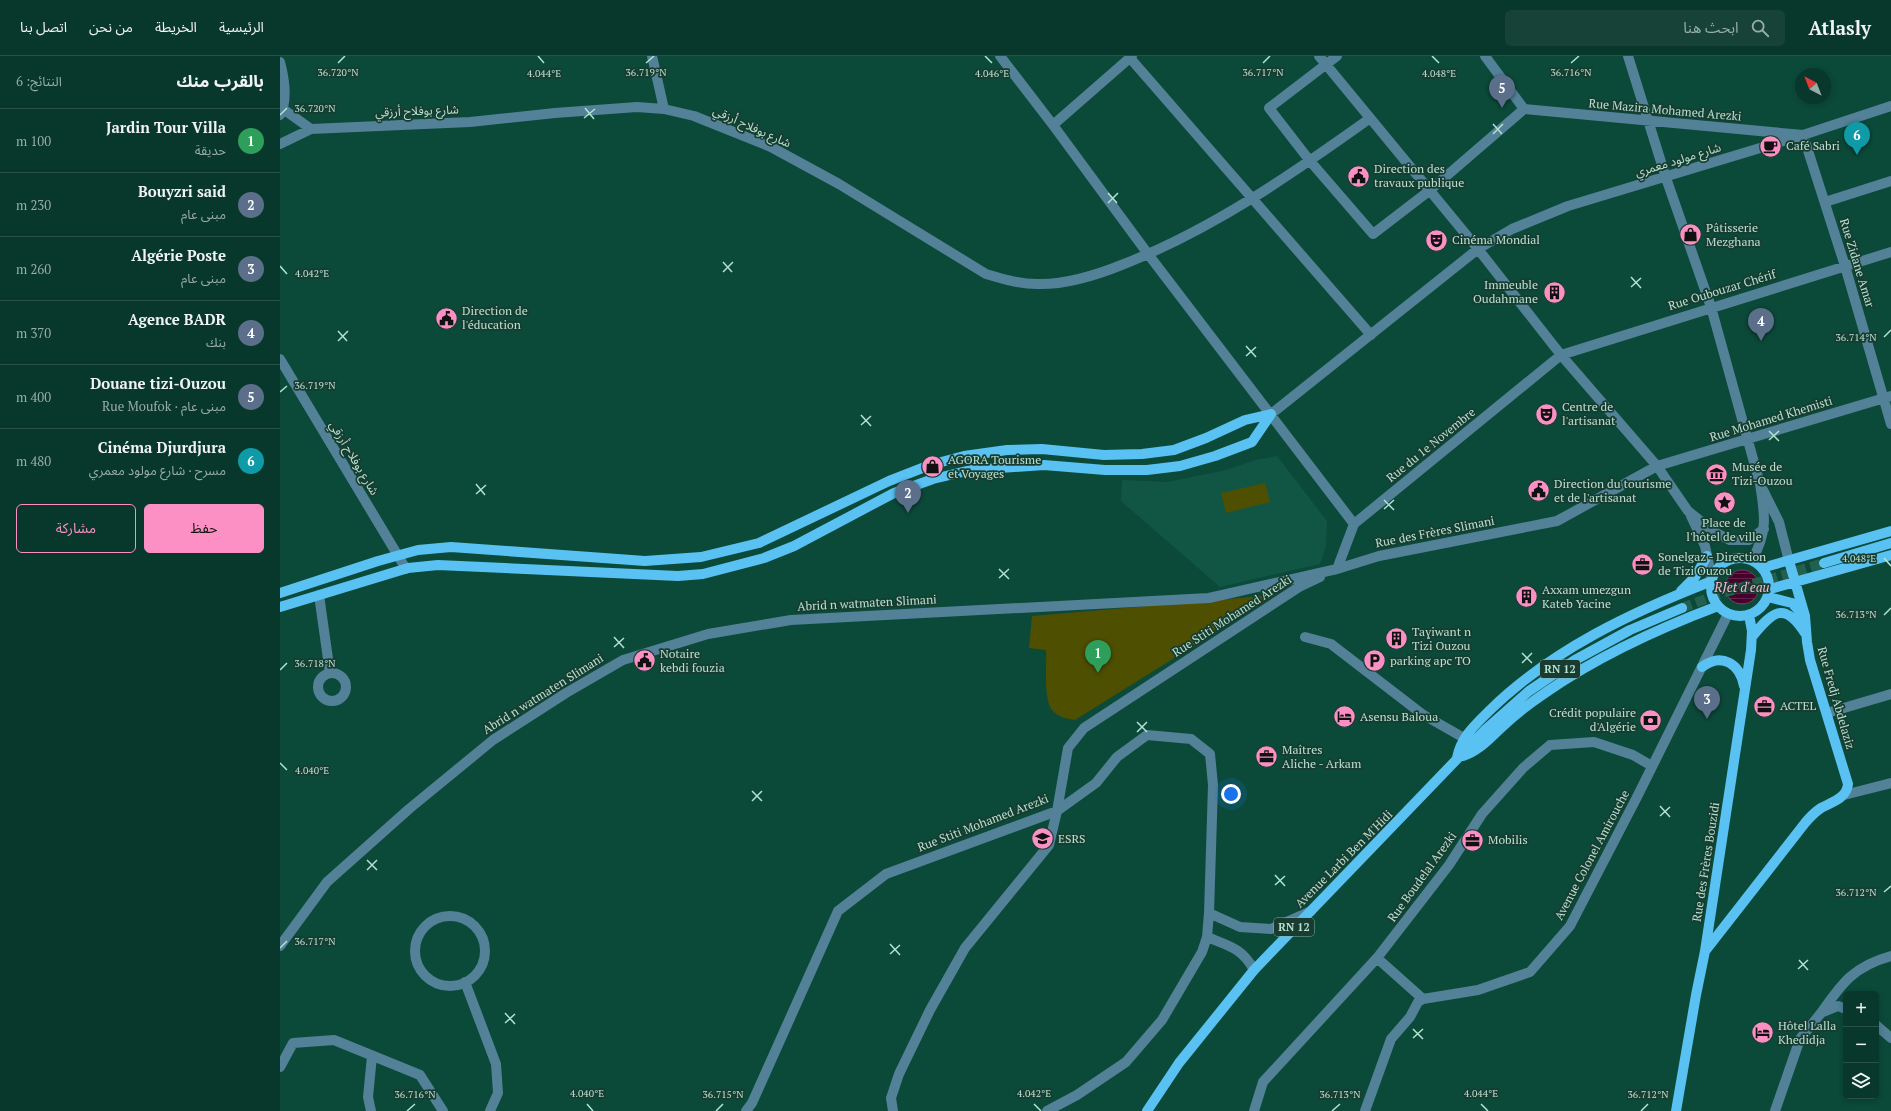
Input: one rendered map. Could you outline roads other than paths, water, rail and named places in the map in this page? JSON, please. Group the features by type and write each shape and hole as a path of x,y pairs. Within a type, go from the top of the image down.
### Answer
{"main road":[{"path":"280,593 399,555 418,550 451,547 645,561 701,557 758,542 888,481 930,465 964,456 1007,450 1042,448 1104,455 1142,454 1174,450 1206,438 1245,420 1271,414"},
{"path":"280,607 406,569 438,565 678,576 703,574 757,560 794,546 894,493 933,479 971,470 1044,465 1106,470 1147,470 1180,466 1214,456 1252,442 1271,414"},
{"path":"1762,568 1891,532"},
{"path":"1824,563 1891,543"},
{"path":"1769,593 1795,582 1891,554"},
{"path":"1678,594 1695,577 1708,556"},
{"path":"1740,558 1752,560 1762,568 1769,582 1769,593 1761,608 1742,617 1728,614 1718,606 1713,597 1712,580 1718,568 1728,561 1740,558"},
{"name":"Rue Fredj Abdelaziz","path":"1789,561 1805,616 1810,660 1848,784 1844,795"},
{"name":"Avenue Larbi Ben M'Hidi","path":"1458,758 1464,738 1496,704 1535,672 1599,631 1678,594 1712,580"},
{"path":"1769,593 1792,603 1805,616"},
{"name":"Avenue Larbi Ben M'Hidi","path":"1458,758 1481,746 1532,702 1578,672 1652,633 1718,606"},
{"name":"Avenue Larbi Ben M'Hidi","path":"1147,1111 1183,1057 1254,970 1458,758 1516,703 1559,670 1630,630 1682,608"},
{"path":"1752,637 1769,617 1780,613 1795,619 1806,635"},
{"name":"Rue des Frères Bouzidi","path":"1676,1111 1705,951 1745,691 1752,637 1749,615"},
{"path":"1702,666 1713,661 1725,661 1731,663 1740,672 1745,691"},
{"path":"1705,951 1805,823 1815,812 1844,795"}],"street":[{"path":"652,56 664,109"},
{"path":"1000,56 1053,124 1148,254 1354,524 1337,569"},
{"path":"1319,56 1369,119 1478,249 1562,355 1657,466 1688,511 1700,534 1708,556 1712,580"},
{"path":"1337,56 1269,108 1310,161 1373,234 1429,191 1524,110 1485,56"},
{"path":"1628,56 1666,178 1711,307 1760,484 1764,512 1764,530 1760,545 1752,560"},
{"path":"1053,124 1131,57 1251,198 1371,335"},
{"path":"280,62 284,87 282,112 311,129"},
{"name":"شارع مولود معمري","path":"1271,414 1478,249 1512,229 1568,206 1803,136 1891,106"},
{"name":"شارع بوفلاح أرزقي","path":"280,144 311,129 470,122 555,113 637,107 664,109 694,116 771,147 839,184 986,274 1012,281 1037,284 1069,282 1105,271 1173,243 1289,176 1369,119"},
{"name":"Rue Mazira Mohamed Arezki","path":"1524,110 1803,136"},
{"name":"Rue Zidane Amar","path":"1803,136 1887,397 1891,424"},
{"path":"1825,202 1891,181"},
{"name":"Rue Oubouzar Chérif","path":"1562,355 1711,307 1891,252"},
{"name":"Rue du 1e Novembre","path":"1354,524 1562,355"},
{"name":"شارع بوفلاح أرزقي","path":"280,359 342,465 399,555 406,569"},
{"name":"Rue Mohamed Khemisti","path":"1657,466 1748,440 1887,397"},
{"name":"Rue des Frères Slimani","path":"1209,598 1337,569 1379,556 1557,521 1657,466"},
{"path":"1760,484 1777,518 1789,561"},
{"path":"1688,511 1714,532 1730,540 1749,540 1764,530"},
{"name":"Rue Stiti Mohamed Arezki","path":"746,1111 752,1103 838,911 886,874 1058,811 1068,748 1084,728 1299,587 1337,569"},
{"path":"319,595 330,673"},
{"name":"Abrid n watmaten Slimani","path":"280,946 327,882 408,809 493,740 566,693 624,660 708,634 791,620 1209,598"},
{"name":"Avenue Colonel Amirouche","path":"1424,999 1478,990 1530,972 1570,926 1728,614"},
{"path":"1305,637 1331,644 1422,714 1464,738"},
{"path":"1827,713 1891,694"},
{"path":"892,1111 891,1098 900,1074 930,1010 965,948 1049,846 1058,811 1096,783 1117,757 1147,735 1191,739 1210,754 1213,785 1209,913 1207,937 1202,952 1162,1020 1126,1062 1077,1095 1047,1111"},
{"name":"Rue Boudelal Arezki","path":"1254,1111 1263,1082 1377,958 1449,865 1482,814 1523,768 1550,745 1594,742 1633,755 1652,766"},
{"path":"1844,795 1891,783"},
{"path":"1209,913 1240,928 1272,929 1311,910"},
{"path":"445,916 457,916 468,921 478,929 483,938 485,949 484,960 479,970 472,978 465,982 451,986 430,980 422,972 416,961 415,949 418,937 424,927 434,920 445,916"},
{"path":"1207,937 1238,949 1248,958 1254,970"},
{"path":"1775,1111 1800,1039 1844,982 1856,971 1875,961 1891,956"},
{"path":"1365,1111 1391,1039 1410,1017 1418,1002 1424,999 1377,958"},
{"path":"465,982 496,1064 498,1093 490,1111"},
{"path":"1821,1013 1838,1006 1843,1008"},
{"path":"1877,1027 1891,1038"},
{"path":"280,1067 292,1043 334,1040 420,1075 443,1111"},
{"path":"371,1111 368,1097 372,1056"}],"water":[{"name":"RJet d'eau","path":"1742,570 1754,575 1759,587 1754,599 1742,604 1730,599 1725,587 1730,575"}],"tunnel":[{"path":"1682,608 1716,595 1824,563"}],"place":[{"name":"Douane tizi-Ouzou","path":"1502,108"},
{"name":"Café Sabri","path":"1771,146"},
{"name":"Cinéma Djurdjura","path":"1857,155"},
{"name":"Direction des travaux publique","path":"1359,176"},
{"name":"Pâtisserie Mezghana","path":"1691,235"},
{"name":"Cinéma Mondial","path":"1437,240"},
{"name":"Immeuble Oudahmane","path":"1554,292"},
{"name":"Direction de l'éducation","path":"447,318"},
{"name":"Agence BADR","path":"1761,341"},
{"name":"Centre de l'artisanat","path":"1546,414"},
{"name":"AGORA Tourisme et Voyages","path":"932,467"},
{"name":"Musée de Tizi-Ouzou","path":"1716,474"},
{"name":"Direction du tourisme et de l'artisanat","path":"1539,491"},
{"name":"Place de l'hôtel de ville","path":"1724,502"},
{"name":"Bouyzri said","path":"908,513"},
{"name":"Sonelgaz - Direction de Tizi Ouzou","path":"1642,564"},
{"name":"Axxam umezgun Kateb Yacine","path":"1527,597"},
{"name":"Taɣiwant n Tizi Ouzou","path":"1396,639"},
{"name":"Notaire kebdi fouzia","path":"645,661"},
{"name":"parking apc TO","path":"1374,661"},
{"name":"Jardin Tour Villa","path":"1098,673"},
{"name":"ACTEL","path":"1764,706"},
{"name":"Asensu Baloua","path":"1344,717"},
{"name":"Algérie Poste","path":"1707,719"},
{"name":"Crédit populaire d'Algérie","path":"1651,720"},
{"name":"Maîtres Aliche - Arkam","path":"1267,757"},
{"name":"ESRS","path":"1043,839"},
{"name":"Mobilis","path":"1473,840"},
{"name":"Hôtel Lalla Khedidja","path":"1763,1033"}]}
